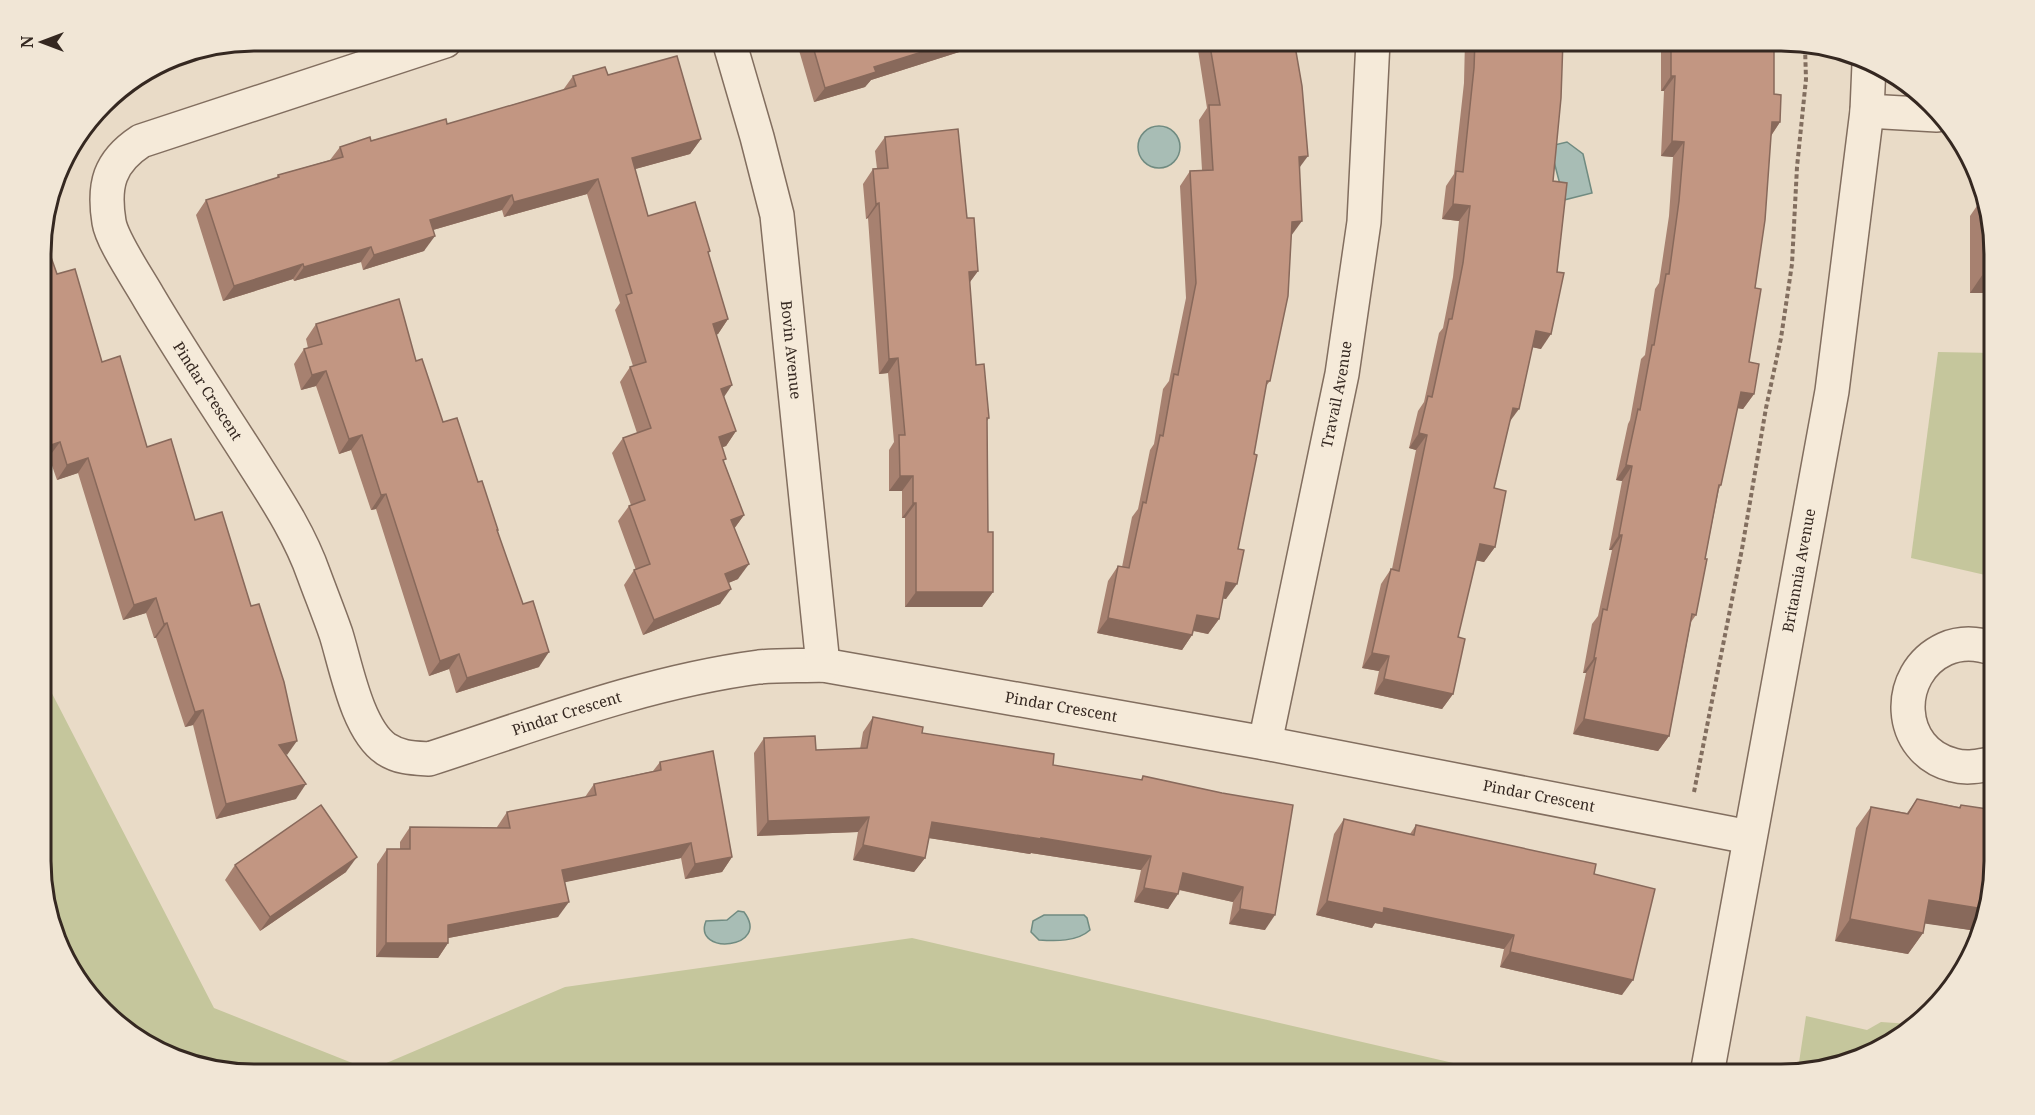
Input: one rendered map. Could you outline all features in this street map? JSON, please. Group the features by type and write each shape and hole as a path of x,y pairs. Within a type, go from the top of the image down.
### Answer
{"street":[{"name":"Pindar Crescent","path":"412,51 141,141 124,152 112,172 106,190 110,225 123,254 288,516 311,566 335,632 358,707 372,736 384,748 402,758 429,759 603,702 669,684 761,667 823,665 1265,743 1749,837"},
{"name":"Bovin Avenue","path":"732,51 777,215 823,665"},
{"name":"Travail Avenue","path":"1265,743 1342,374 1364,222 1372,51"},
{"name":"Britannia Avenue","path":"1709,1064 1832,391 1867,111 1869,71"},
{"path":"1867,111 1929,115"},
{"path":"1984,646 1973,643 1953,645 1935,654 1920,668 1911,685 1907,705 1910,725 1919,742 1934,757 1953,765 1973,768 1984,765"}],"path":[{"path":"1687,826 1781,338 1792,264 1797,167 1806,79 1805,53"}],"green space":[{"path":"1938,352 1984,353 1984,575 1911,558"},
{"path":"51,691 214,1008 355,1064 240,1064 188,1053 141,1030 101,995 85,974 72,951 55,901 51,861"},
{"path":"912,938 1458,1064 384,1064 565,987"},
{"path":"1806,1016 1867,1030 1881,1022 1903,1023 1871,1043 1847,1053 1799,1063"}],"shaded area":[{"path":"1159,126 1174,132 1180,147 1174,162 1159,168 1144,162 1138,147 1144,132"},
{"path":"1567,142 1583,154 1592,193 1564,200 1550,146"},
{"path":"738,911 744,912 750,924 748,934 741,940 730,944 710,940 705,932 706,921 727,920"},
{"path":"1044,915 1084,915 1090,930 1072,939 1039,940 1031,932 1033,921"}],"building":[{"path":"814,51 925,51 874,67 876,72 825,88"},
{"path":"1211,51 1296,51 1302,86 1308,156 1299,157 1302,221 1292,222 1288,296 1270,381 1267,381 1254,454 1257,455 1238,549 1244,550 1237,584 1226,582 1219,619 1197,615 1192,635 1108,618 1118,566 1129,568 1143,502 1146,503 1160,435 1163,436 1174,374 1178,375 1196,283 1190,171 1213,170 1209,105 1220,105"},
{"path":"1475,51 1563,51 1561,98 1553,181 1567,183 1557,272 1564,273 1551,334 1536,331 1519,409 1513,408 1494,488 1506,491 1495,547 1480,544 1458,637 1465,639 1453,694 1384,679 1389,656 1372,653 1391,569 1399,571 1427,435 1419,433 1428,396 1432,397 1449,319 1452,319 1463,263 1470,206 1453,204 1456,171 1463,172"},
{"path":"1671,51 1774,51 1774,94 1781,95 1780,122 1772,122 1765,220 1755,288 1761,289 1749,362 1759,364 1754,394 1741,392 1721,485 1719,485 1696,615 1692,614 1669,736 1584,719 1603,609 1607,610 1622,535 1619,535 1632,466 1626,465 1638,409 1640,410 1652,345 1654,345 1666,274 1669,274 1679,201 1684,142 1672,141 1675,76 1671,76"},
{"path":"677,56 701,139 632,158 648,216 695,202 710,251 708,252 728,319 713,324 732,385 721,389 736,431 719,437 726,459 723,460 744,515 731,520 749,564 725,574 731,589 654,620 634,570 650,564 629,506 645,500 623,438 651,428 630,367 646,362 626,295 632,293 598,179 514,202 512,195 430,220 435,236 374,255 371,247 304,267 303,264 234,286 206,200 279,177 278,175 343,157 340,147 370,137 371,141 446,119 447,124 553,93 576,86 573,76 605,67 608,75"},
{"path":"958,129 967,218 974,218 978,271 969,272 976,365 984,364 989,418 987,418 988,532 993,532 993,592 916,592 916,503 913,503 913,476 900,476 899,435 905,435 898,358 889,359 879,203 876,204 873,169 888,168 885,137"},
{"path":"1983,240 1984,274 1983,274"},
{"path":"51,257 57,274 75,269 102,362 120,356 147,447 171,439 195,520 222,512 251,606 259,604 284,682 297,741 279,745 306,784 226,804 203,710 195,712 167,623 164,624 156,598 134,605 88,458 67,465 60,442 51,445"},
{"path":"399,299 416,361 422,359 443,422 457,418 478,482 482,481 523,604 533,601 549,652 467,678 459,654 440,661 386,494 381,495 362,435 349,439 326,371 312,375 304,349 322,344 316,324"},
{"path":"873,717 923,727 922,733 1054,754 1053,765 1142,780 1143,776 1293,805 1275,915 1240,909 1243,887 1183,873 1178,894 1144,888 1151,856 932,822 925,858 863,845 869,817 768,821 764,738 815,736 816,750 867,748"},
{"path":"713,751 732,857 695,864 691,843 562,870 569,902 448,925 448,943 386,943 387,849 410,849 410,827 510,828 507,812 596,795 594,784 661,770 660,762"},
{"path":"1917,799 1960,808 1961,805 1984,808 1984,861 1978,908 1929,900 1923,933 1850,919 1871,807 1908,814"},
{"path":"321,805 357,857 270,917 235,865"},
{"path":"1344,819 1414,835 1416,825 1596,864 1594,874 1655,889 1633,980 1510,952 1514,935 1384,908 1383,913 1327,901"}]}
